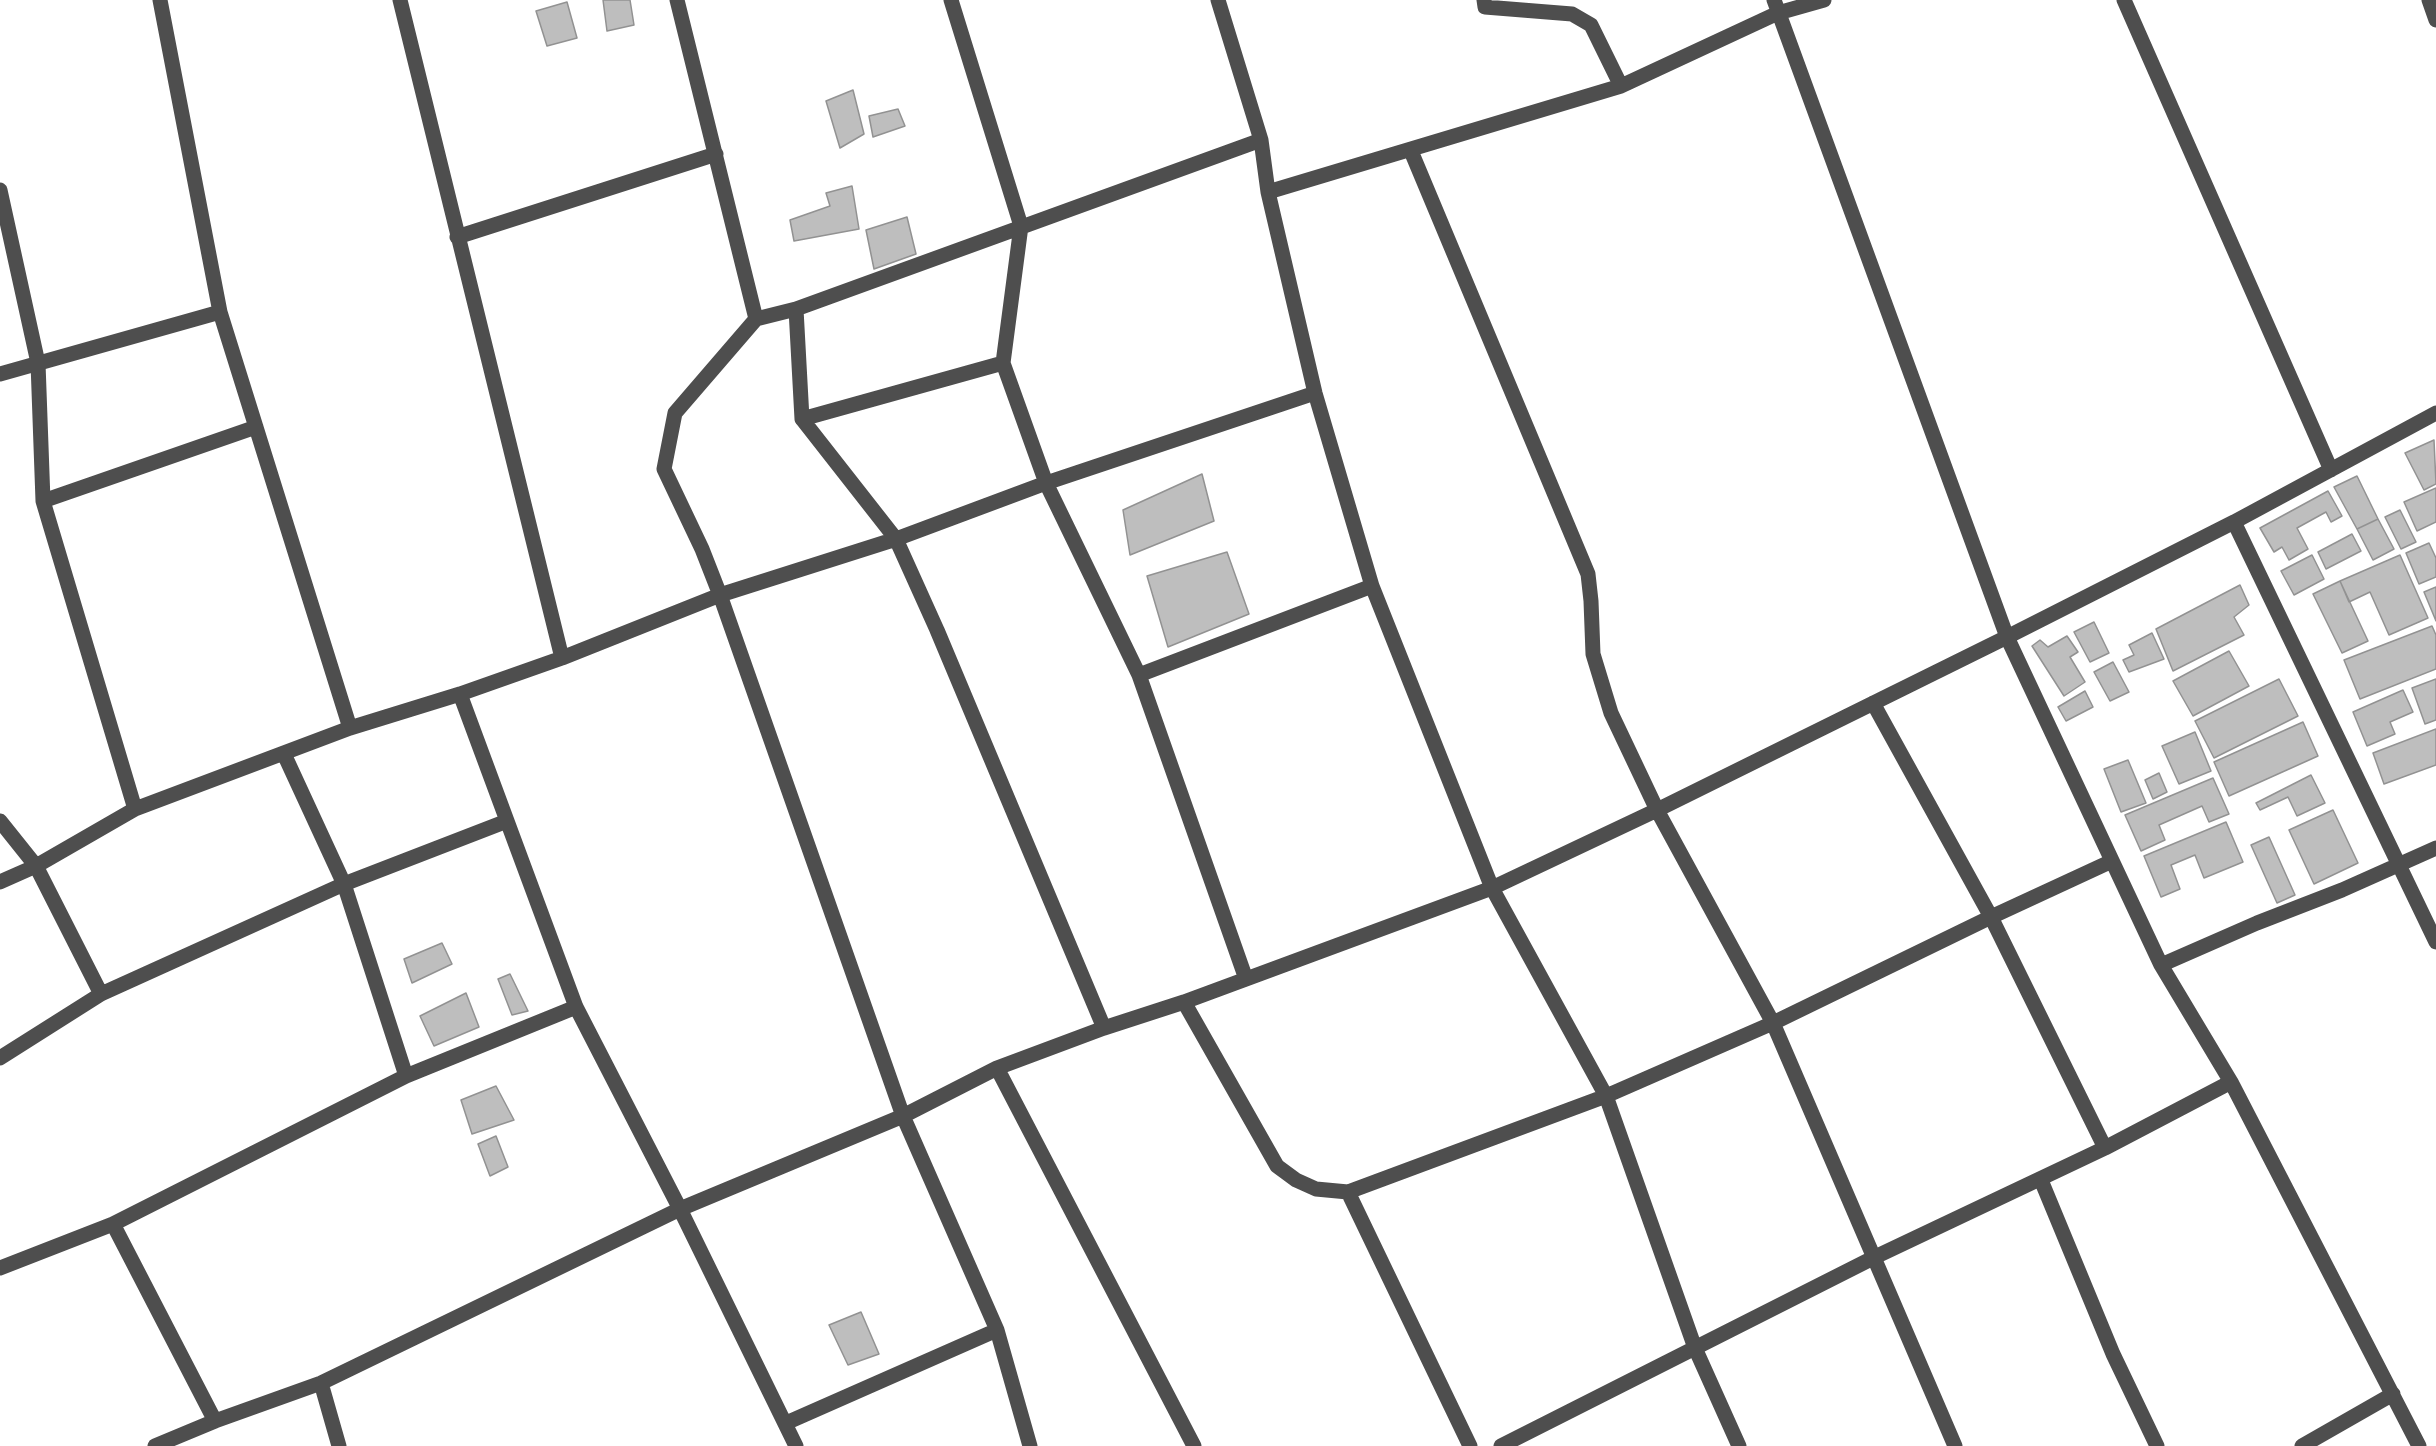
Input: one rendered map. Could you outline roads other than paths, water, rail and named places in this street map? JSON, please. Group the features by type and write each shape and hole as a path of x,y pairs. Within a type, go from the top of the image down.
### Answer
{"street":[{"path":"160,0 220,312 350,728"},
{"path":"400,0 562,658"},
{"path":"677,0 756,319"},
{"path":"951,0 1021,226 1003,363 1046,483 1139,675 1246,979"},
{"path":"1218,0 1261,140 1268,192 1315,393 1372,586 1492,888 1606,1096 1695,1348 1739,1446"},
{"path":"1484,0 1485,7 1572,14 1591,25 1621,86"},
{"path":"1268,192 1411,151 1621,86 1776,6 1824,0"},
{"path":"2124,0 2331,470"},
{"path":"2429,0 2436,20"},
{"path":"1776,6 2007,638 2161,965 2231,1082 2419,1446"},
{"path":"1030,1446 997,1330 903,1116 720,595 702,549 664,469 675,413 756,319 796,309 1261,140"},
{"path":"1411,151 1588,574 1593,654 1611,713 1657,810 1773,1023 1955,1446"},
{"path":"457,237 716,154"},
{"path":"0,190 38,363 43,501 135,809"},
{"path":"796,309 802,420 896,539 937,630 1104,1028"},
{"path":"0,374 220,312"},
{"path":"802,420 1003,363"},
{"path":"0,882 36,866 135,809 350,728 460,694 562,658 720,595 896,539 1046,483 1315,393"},
{"path":"154,1446 215,1421 321,1383 680,1209 903,1116 997,1068 1104,1028 1184,1002 1492,888 1657,810 2007,638 2234,522 2436,413"},
{"path":"43,501 256,427"},
{"path":"2234,522 2436,942"},
{"path":"1139,675 1372,586"},
{"path":"460,694 576,1007 680,1209 796,1446"},
{"path":"1873,703 1991,917 2105,1149"},
{"path":"284,754 344,884 406,1076"},
{"path":"0,821 36,866 101,994"},
{"path":"0,1058 101,994 344,884 507,821"},
{"path":"2161,965 2436,848"},
{"path":"1184,1002 1277,1166 1296,1180 1316,1189 1348,1192 1606,1096 1773,1023 2112,861"},
{"path":"0,1268 113,1224 406,1076 576,1007"},
{"path":"997,1068 1194,1446"},
{"path":"1501,1446 1875,1257 2105,1149 2231,1082"},
{"path":"2041,1180 2113,1354 2157,1446"},
{"path":"1348,1192 1470,1446"},
{"path":"113,1224 215,1421"},
{"path":"786,1423 997,1330"},
{"path":"321,1383 339,1446"},
{"path":"2302,1446 2393,1394"}]}
